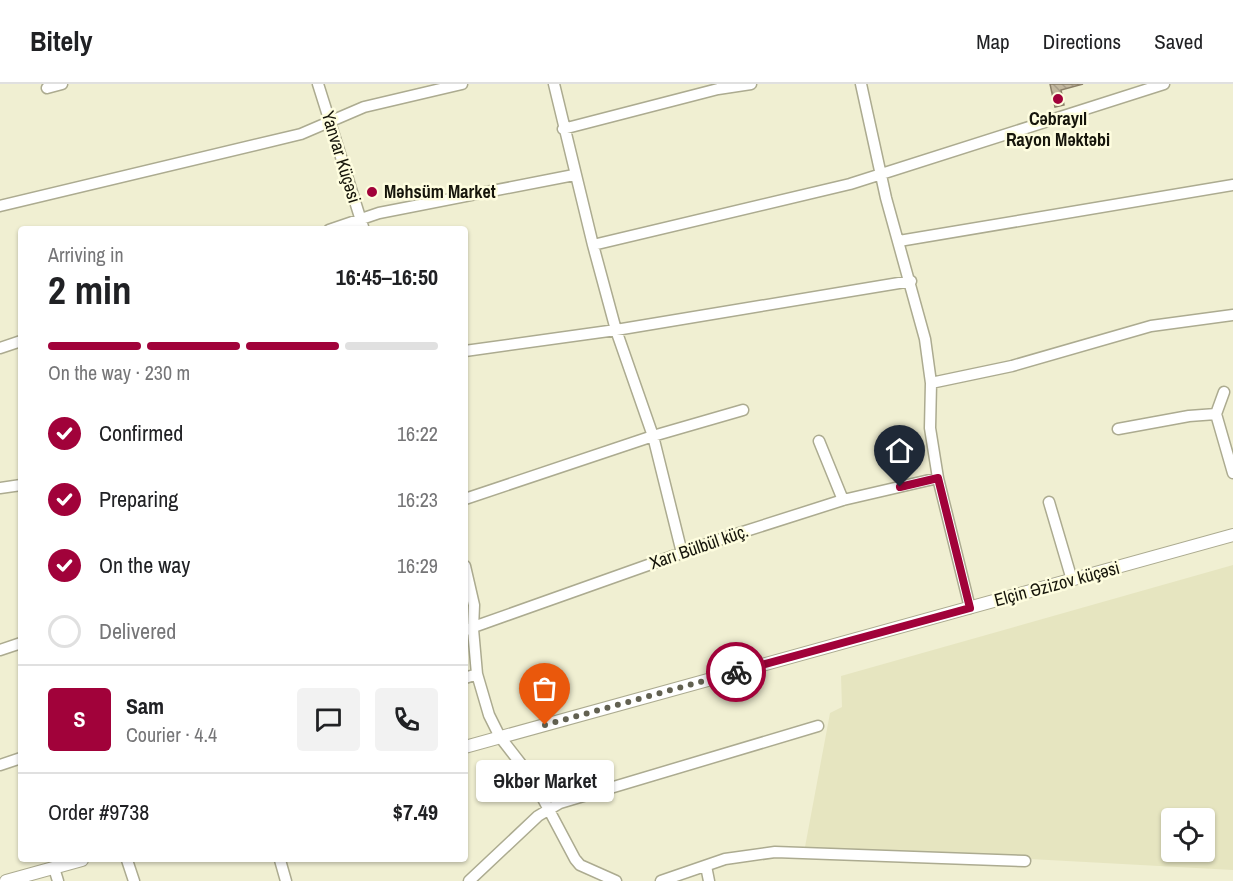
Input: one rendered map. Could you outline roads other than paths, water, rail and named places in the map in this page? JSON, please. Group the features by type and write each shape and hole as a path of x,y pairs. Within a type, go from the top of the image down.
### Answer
{"street":[{"path":"47,88 62,84"},
{"name":"Yanvar Küçəsi","path":"318,84 362,224"},
{"path":"0,206 301,134 364,107 462,84"},
{"path":"554,84 574,175 616,330 653,436 682,553"},
{"path":"563,129 718,89 751,84"},
{"path":"861,84 881,176 911,281 930,362 930,428 938,478 970,608"},
{"path":"593,245 881,176 1164,84"},
{"path":"362,224 574,175"},
{"path":"899,241 1233,185"},
{"path":"468,351 616,330 911,281"},
{"path":"931,383 1012,366 1151,326 1233,315"},
{"path":"0,348 18,342"},
{"path":"1224,392 1216,414 1233,473"},
{"path":"468,498 653,436 743,411"},
{"path":"1118,429 1190,416 1216,414"},
{"path":"819,441 843,500"},
{"name":"Xarı Bülbül küç.","path":"469,629 682,553 843,500 938,478"},
{"path":"0,488 18,485"},
{"path":"1049,502 1072,580"},
{"name":"Elçin Əzizov küçəsi","path":"468,746 1233,534"},
{"path":"468,579 474,605 469,629 477,674 489,715 500,737 531,778 580,865 616,881"},
{"path":"0,650 18,644"},
{"path":"468,677 477,674"},
{"path":"469,881 549,808 574,797 818,726"},
{"path":"0,765 18,759"},
{"path":"661,881 742,856 793,852 1025,861"},
{"path":"6,881 75,862"},
{"path":"128,862 134,881"},
{"path":"281,862 286,881"},
{"path":"706,866 709,881"},
{"path":"54,868 58,881"}],"place":[{"name":"Cəbrayıl Rayon Məktəbi","path":"1058,99"},
{"name":"Məhsüm Market","path":"372,192"},
{"name":"Əkbər Market","path":"545,725"}]}
